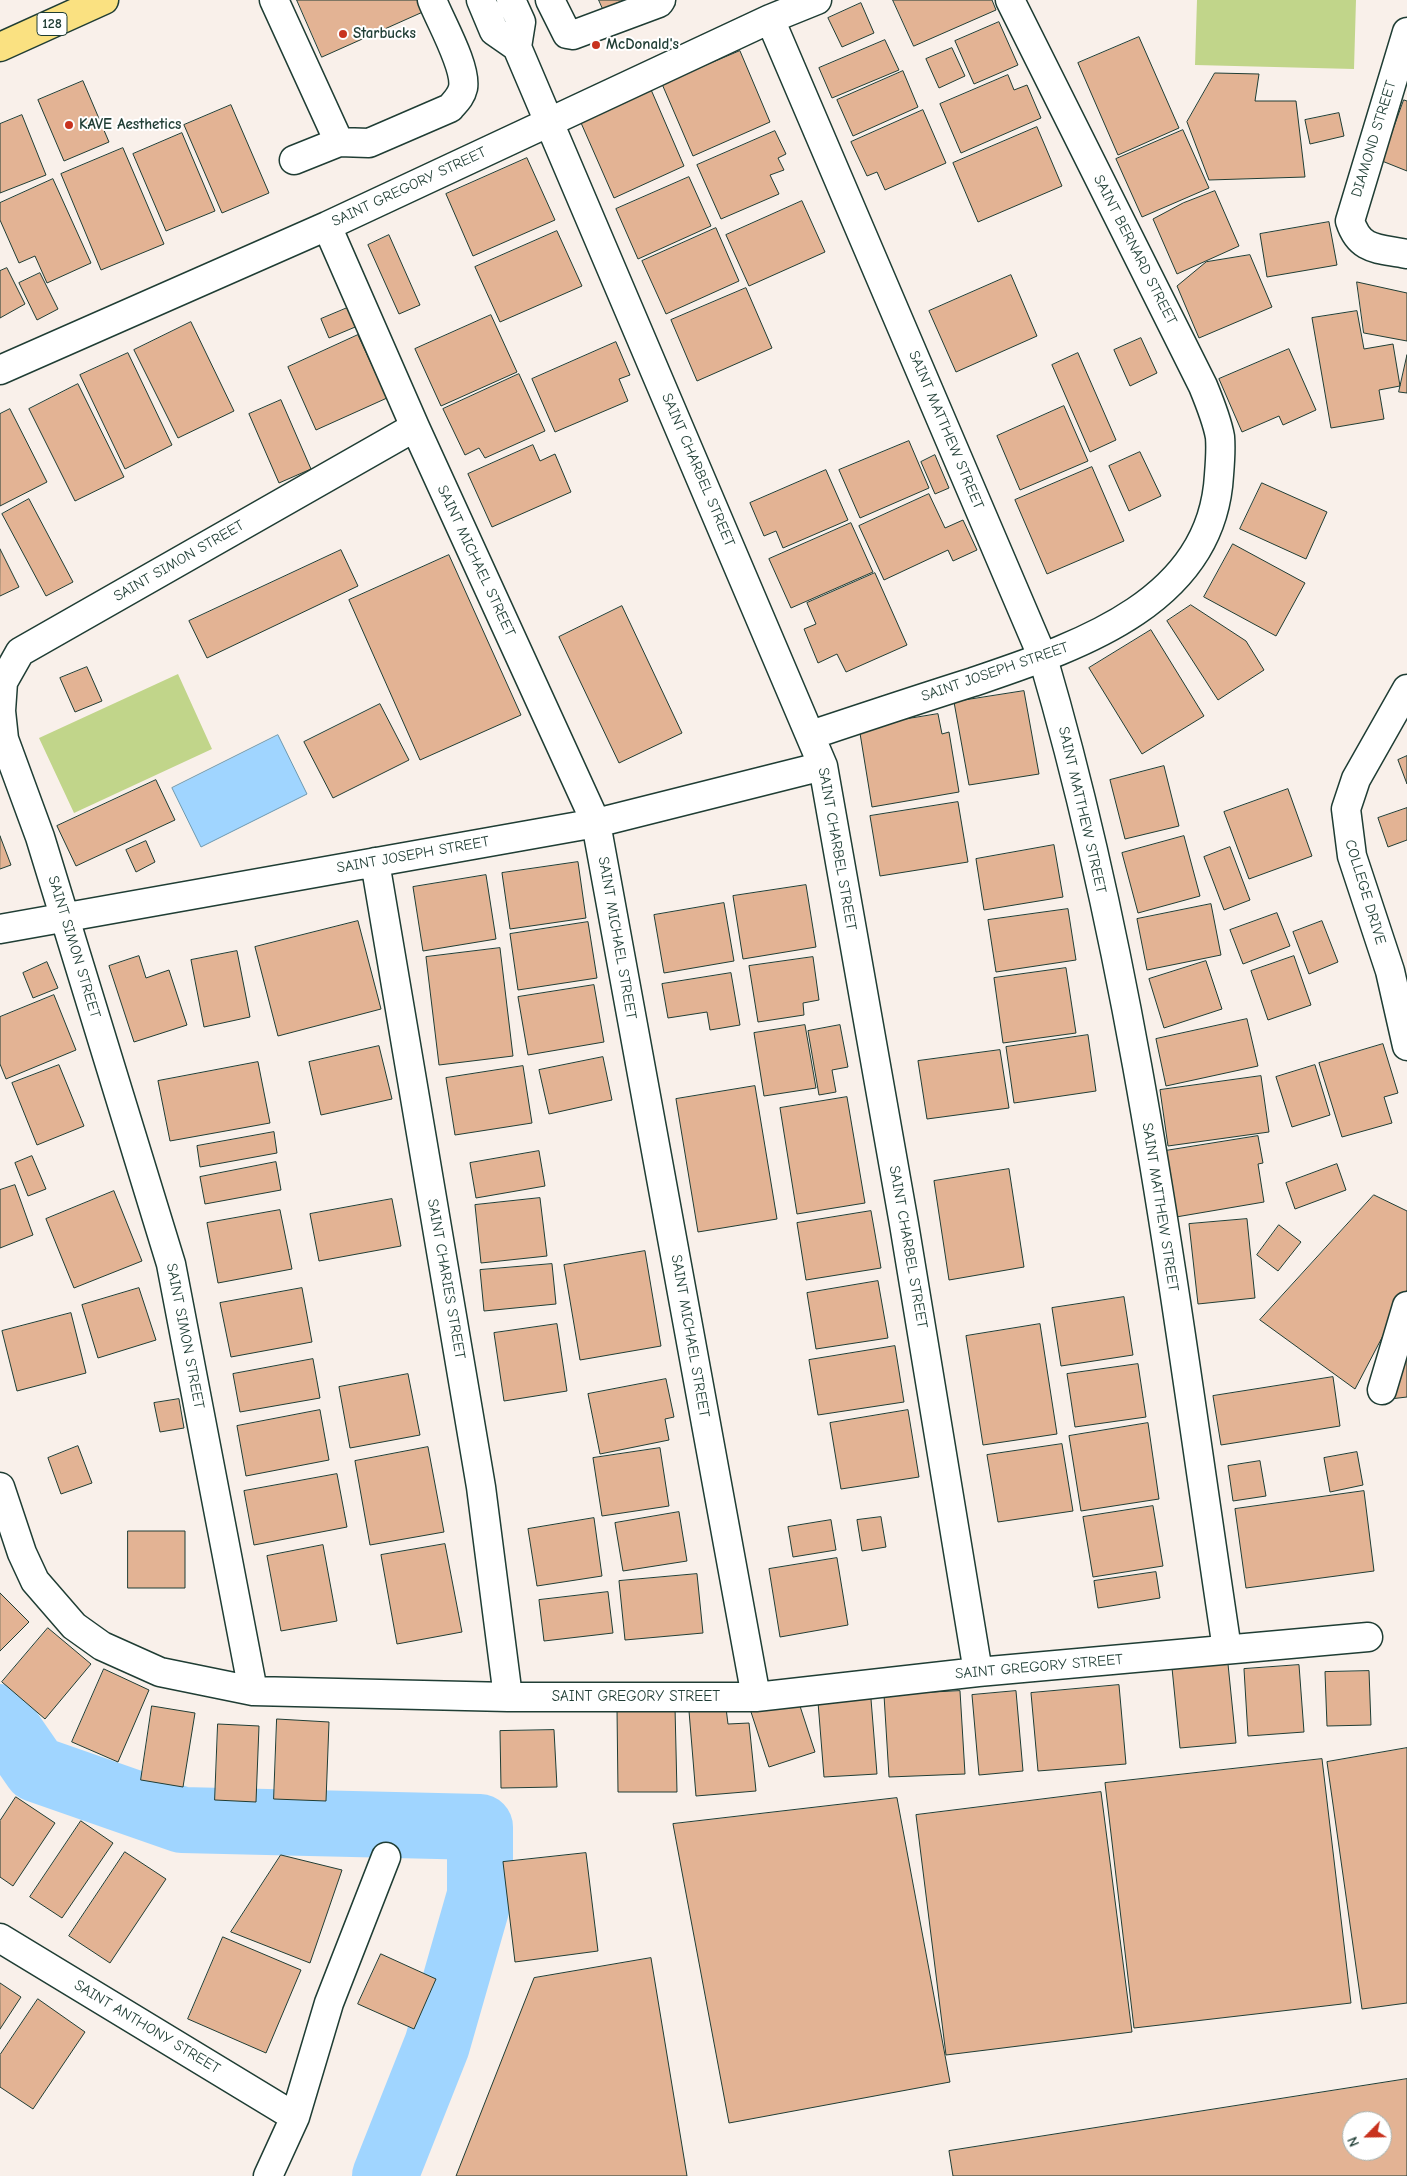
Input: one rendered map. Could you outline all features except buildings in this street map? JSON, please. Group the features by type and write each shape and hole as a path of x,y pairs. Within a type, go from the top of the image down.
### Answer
{"main road":[{"name":"128","path":"0,47 104,0"}],"street":[{"path":"274,0 339,142"},
{"path":"294,160 339,142 369,143 450,108 459,98 463,87 463,73 432,0"},
{"path":"481,0 494,31 518,47"},
{"name":"SAINT CHARBEL STREET","path":"511,0 521,22 518,47 823,766 904,1224 978,1672"},
{"path":"550,0 563,29 567,34 573,35 659,4 661,0"},
{"name":"SAINT GREGORY STREET","path":"0,370 327,226 770,19 816,0"},
{"name":"SAINT BERNARD STREET","path":"1010,0 1204,386 1220,437 1215,511"},
{"name":"SAINT MATTHEW STREET","path":"770,19 1043,658 1072,759 1141,1085 1227,1649"},
{"name":"DIAMOND STREET","path":"1407,32 1350,220 1354,233 1362,244 1407,254"},
{"name":"SAINT MICHAEL STREET","path":"327,226 415,427 596,822 756,1697"},
{"name":"SAINT SIMON STREET","path":"253,1691 171,1264 40,837 4,739 1,711 3,682 20,652 415,427"},
{"name":"SAINT JOSEPH STREET","path":"811,735 1043,658 1102,632 1154,598 1178,576 1198,550 1215,511"},
{"name":"COLLEGE DRIVE","path":"1407,689 1356,779 1346,809 1347,831 1352,856 1398,969 1407,1046"},
{"name":"SAINT JOSEPH STREET","path":"0,929 596,822 823,766"},
{"name":"SAINT CHARIES STREET","path":"375,862 481,1487 508,1697"},
{"path":"1382,1390 1407,1306"},
{"name":"SAINT GREGORY STREET","path":"0,1487 22,1553 35,1581 74,1626 102,1646 160,1672 253,1691 508,1697 756,1697 978,1672 1368,1637"},
{"path":"268,2176 295,2117 329,2004 386,1857"},
{"name":"SAINT ANTHONY STREET","path":"0,1938 295,2117"}],"green space":[{"path":"1197,0 1356,0 1354,69 1195,65"},
{"path":"178,674 212,749 74,813 39,738"}],"water":[{"path":"278,735 307,794 201,847 172,788"}],"waterway":[{"path":"0,1717 36,1769 182,1820 480,1827 480,1895 437,2045 385,2176"}],"place":[{"name":"Starbucks","path":"343,34"},
{"name":"McDonald's","path":"596,45"},
{"name":"KAVE Aesthetics","path":"69,125"}]}
